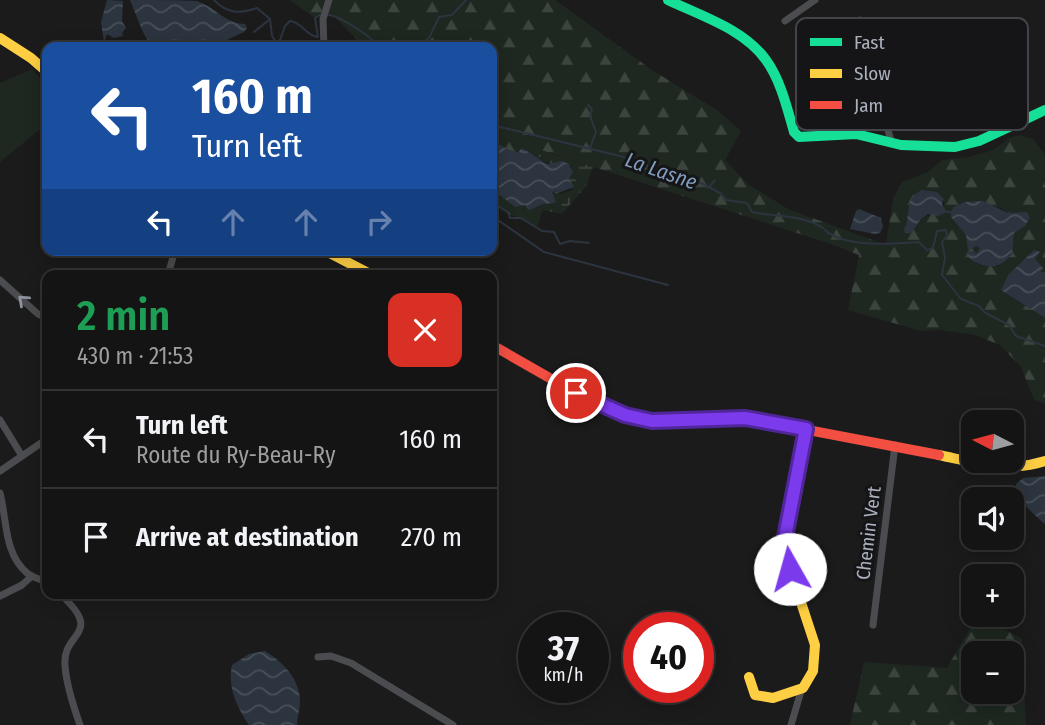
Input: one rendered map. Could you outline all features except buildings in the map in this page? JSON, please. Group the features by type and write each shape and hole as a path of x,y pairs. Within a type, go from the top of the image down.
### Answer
{"street":[{"path":"324,42 323,19 329,0"},
{"path":"668,0 744,39 757,49 776,77 796,135 856,134 875,137 892,144 965,146 1001,130"},
{"path":"785,21 815,0"},
{"path":"0,38 27,56 37,59 42,66"},
{"path":"1028,118 1045,110"},
{"path":"888,130 892,144"},
{"path":"336,256 362,270"},
{"path":"0,279 42,316"},
{"path":"497,348 576,393 639,419 663,422 745,418 1005,468 1026,467 1045,461"},
{"path":"0,420 22,456"},
{"path":"791,725 803,688 813,671 816,652 787,558 785,537 806,429"},
{"path":"0,471 42,442"},
{"name":"Chemin Vert","path":"873,625 895,445"},
{"path":"0,493 12,551 21,567 42,581"},
{"path":"0,596 22,585 32,576"},
{"path":"65,599 81,620 79,631 64,663 80,725"},
{"path":"318,657 331,656 351,663 453,725"},
{"path":"748,677 755,695 765,699 775,699 803,688"}],"green space":[{"path":"290,0 555,0 652,70 717,110 741,131 725,160 748,184 788,209 886,245 893,199 902,182 928,172 942,160 969,157 993,150 1010,138 1021,135 1034,140 1045,155 1045,272 1040,271 1042,268 1035,259 1040,252 1001,290 1045,318 1045,404 1034,399 1021,367 1000,345 975,335 940,330 921,331 848,310 859,255 831,244 541,150 537,163 557,196 557,204 553,208 544,206 537,227 497,208 497,42 359,42 333,15 315,18","holes":["922,190 937,192 944,200 944,207 936,215 921,220 911,233 905,225","964,202 1001,208 1008,213 1026,212 1030,220 1014,233 1006,261 996,266 978,264 974,252 979,252 980,248 977,246 968,249 966,235 954,207"]},
{"path":"32,69 42,81 42,128 0,162 0,83"},
{"path":"540,150 593,167 587,185 562,214 543,210 544,205 553,208 557,204 554,191 557,189 559,194 573,190 569,176 572,166 538,158"},
{"path":"971,627 1001,627 1022,639 962,641"},
{"path":"961,644 961,704 1024,704 1024,682 1026,725 850,725 864,662 947,668"}],"water":[{"path":"107,0 123,1 122,21 126,28 123,36 114,38 107,34 104,42 101,22"},
{"path":"130,0 196,1 232,21 245,24 247,28 223,42 148,42"},
{"path":"497,144 518,152 522,148 547,164 562,161 569,164 573,172 569,178 574,187 558,193 557,190 552,192 556,202 528,210 525,205 515,207 497,193"},
{"path":"922,190 937,192 944,199 942,204 947,212 938,216 928,214 911,233 906,233 904,230 910,202"},
{"path":"983,201 1008,213 1027,212 1030,218 1025,226 1014,233 1012,254 998,265 982,265 970,259 967,252 977,253 980,248 977,246 968,250 966,235 951,217 954,207 964,202"},
{"path":"859,209 881,218 883,227 880,233 850,229"},
{"path":"1034,250 1040,252 1035,259 1043,268 1041,272 1045,272 1045,318 1001,290 1008,275"},
{"path":"1045,476 1045,524 1024,503 1024,487 1016,487 1016,484 1023,478"},
{"path":"265,651 278,660 294,679 300,702 297,725 249,725 237,704 232,689 232,665 249,654"}],"waterway":[{"name":"La Lasne","path":"214,0 234,12 257,8 270,19 272,36 276,42 280,40 290,21 318,37 315,18 320,15"},
{"path":"423,42 429,38 439,17 452,15 466,0"},
{"name":"La Lasne","path":"329,15 341,19 374,42"},
{"path":"254,32 269,20"},
{"path":"588,105 592,109 590,116 596,132 590,148"},
{"name":"La Lasne","path":"497,126 624,157 646,167 701,183 720,193 726,200 747,203 752,212 806,220 823,228"},
{"path":"709,187 715,180"},
{"path":"497,205 508,212 510,218 521,218 542,231 554,232 560,244 570,241 589,243"},
{"path":"497,219 544,252 668,285"},
{"name":"La Lasne","path":"825,230 844,240 857,242 919,242 927,250 933,248 937,231 946,230 947,236 942,242 945,257 942,275 961,299 979,306 984,312 1009,325 1016,336 1045,346"}],"traffic: fast":[{"path":"668,0 721,24 757,49 776,77 794,132 799,137 856,134 901,145 955,147 979,141 1002,130"},
{"path":"1028,118 1045,110"}],"traffic: slow":[{"path":"0,38 42,68"},
{"path":"336,256 362,270"},
{"path":"749,677 755,695 773,698 803,688 813,671 815,645 785,546 806,429"},
{"path":"939,455 979,464 1005,466 1031,465 1045,461"}],"traffic: jam":[{"path":"497,348 576,393 639,419 663,422 745,418 939,455"}],"route":[{"path":"576,393 639,419 663,422 745,418 806,429 785,537 790,569"}]}
